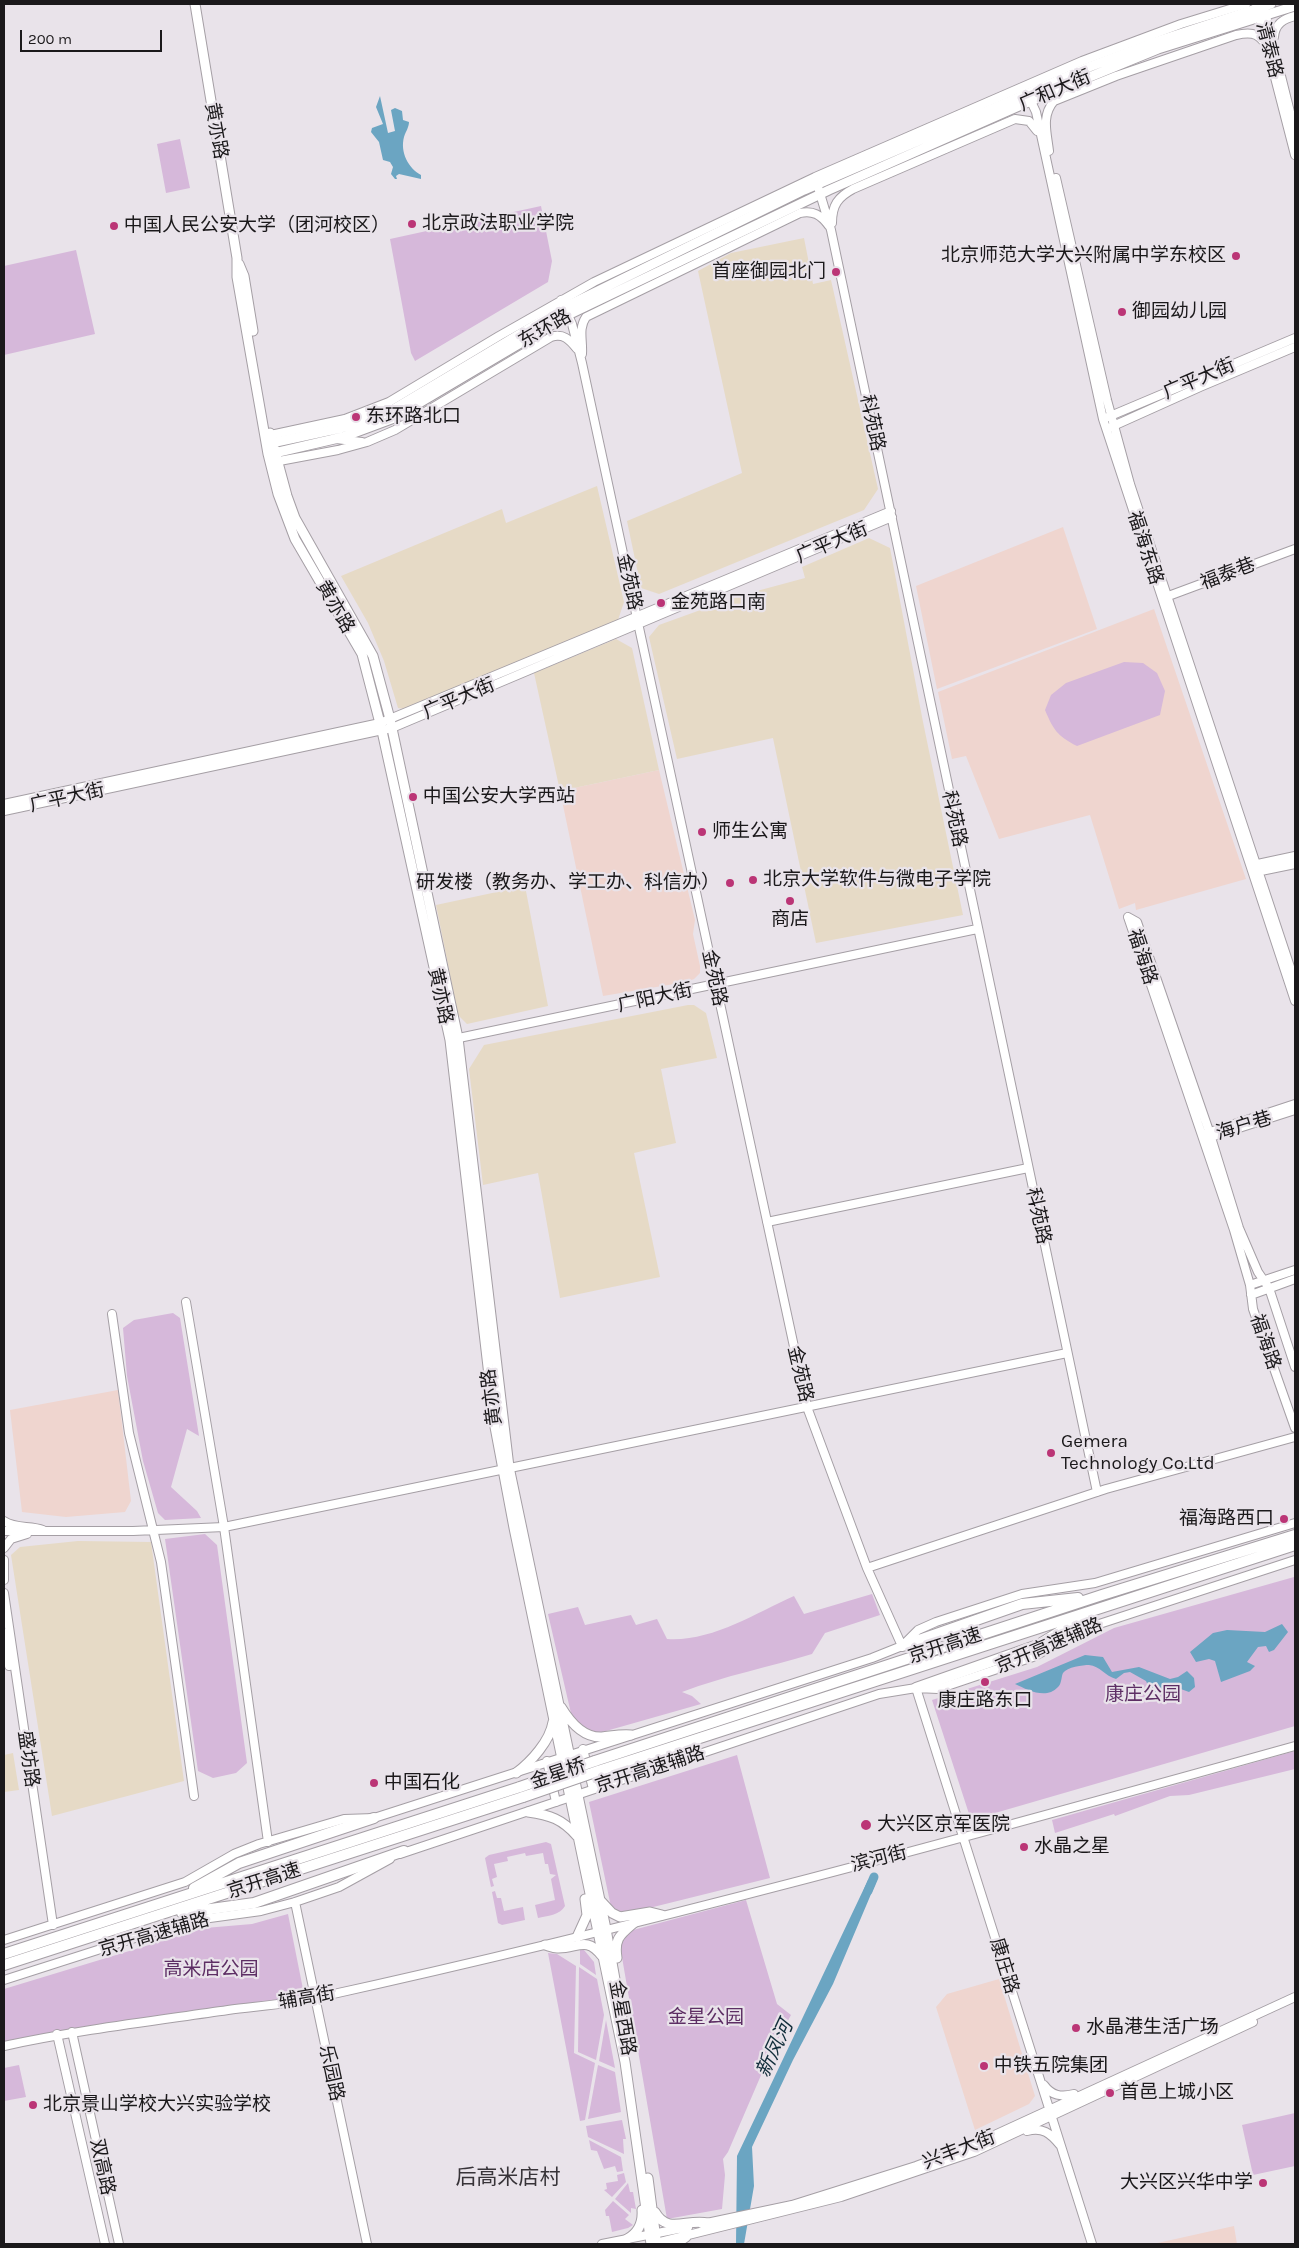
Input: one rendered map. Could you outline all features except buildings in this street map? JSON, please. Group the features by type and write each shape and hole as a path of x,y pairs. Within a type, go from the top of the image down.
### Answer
{"highway":[{"name":"京开高速","path":"597,1766 1102,1595 1295,1535"},
{"name":"京开高速","path":"597,1766 1295,1545"},
{"path":"902,1646 1022,1604 1102,1595"},
{"path":"916,1688 1038,1645 1103,1606"},
{"name":"金星桥","path":"522,1792 597,1766"},
{"name":"京开高速","path":"4,1965 155,1912 522,1792"},
{"path":"155,1912 239,1863 374,1818"},
{"path":"155,1912 254,1903 404,1851"},
{"name":"京开高速","path":"4,1954 155,1912"}],"main road":[{"name":"黄亦路","path":"195,4 237,258 244,276 278,494 295,539 362,654 381,727 454,1039"},
{"name":"广和大街","path":"817,180 1155,42 1262,8 1295,6"},
{"name":"广和大街","path":"821,193 954,135 1030,92 1069,85 1262,8"},
{"name":"东环路","path":"270,449 362,422 400,406 565,307 817,180"},
{"name":"东环路","path":"270,449 334,439 363,431 394,418 473,372 565,307 601,299 821,193"},
{"name":"黄亦路","path":"270,449 304,536 373,656 391,723 454,1039 503,1426 506,1468 554,1720 565,1755"},
{"name":"黄亦路","path":"506,1468 558,1701 565,1755"},
{"path":"558,1701 572,1723 586,1734 601,1737 622,1734 631,1735"},
{"path":"516,1773 525,1766 546,1740 552,1730 554,1720"},
{"path":"565,1755 573,1796"},
{"name":"金星西路","path":"573,1796 577,1836 585,1874 602,1930 616,1988 652,2204 652,2234"},
{"name":"金星西路","path":"573,1796 599,1899 604,1959 625,2062 642,2180 654,2244"},
{"path":"528,1812 558,1818 567,1824 577,1836"},
{"path":"577,1936 587,1915 583,1888 585,1874"},
{"path":"599,1899 612,1913 620,1917 650,1912 662,1915"},
{"path":"616,1988 619,1975 615,1946 617,1939 635,1922"},
{"path":"545,1945 558,1948 583,1944 597,1950 604,1959"},
{"path":"627,2239 636,2232 642,2221 640,2189 642,2180"},
{"path":"652,2204 659,2219 664,2223 670,2225 697,2221 708,2223"},
{"path":"676,2244 686,2237"}],"street":[{"path":"1030,92 1148,36 1246,4"},
{"path":"1272,51 1274,36 1279,23 1295,6"},
{"name":"清泰路","path":"1262,8 1295,155"},
{"path":"1279,23 1295,16"},
{"path":"1047,108 1054,102 1067,96 1182,52 1248,32 1260,36 1272,51"},
{"name":"清泰路","path":"1272,51 1295,132"},
{"path":"1152,52 1182,52"},
{"path":"1047,151 1045,116 1047,108 1051,101 1069,85"},
{"name":"福海东路","path":"1030,92 1047,151 1110,428 1254,869 1295,1001"},
{"path":"840,196 1015,119 1029,120 1035,126 1047,151"},
{"path":"954,135 985,132"},
{"path":"831,230 834,205 852,179"},
{"path":"270,449 315,426 368,411 389,402 480,347 565,307 594,282 721,222 817,180"},
{"name":"科苑路","path":"817,180 831,230 892,514 977,929 1097,1492"},
{"path":"586,317 781,222 808,211 818,214 831,230"},
{"path":"699,240 721,222"},
{"path":"756,225 781,222"},
{"path":"724,251 742,232"},
{"path":"648,256 673,253"},
{"path":"582,363 583,344 580,332 582,323 601,299"},
{"name":"金苑路","path":"565,307 582,363 807,1407 867,1568 902,1646"},
{"path":"270,449 338,450 367,442 395,430 551,337 559,335 570,341 579,352"},
{"path":"480,347 514,337"},
{"name":"广平大街","path":"1107,417 1295,338"},
{"name":"广平大街","path":"1110,428 1200,387 1295,348"},
{"path":"473,372 504,366"},
{"path":"437,406 455,383"},
{"path":"400,406 414,387"},
{"path":"334,439 367,442"},
{"name":"广平大街","path":"4,811 381,727 892,514"},
{"name":"福泰巷","path":"1164,598 1295,549"},
{"name":"广平大街","path":"4,804 381,727"},
{"path":"1254,869 1295,856"},
{"path":"1254,869 1295,864"},
{"name":"福海东路","path":"1254,869 1295,982"},
{"name":"福海路","path":"1295,1367 1269,1288 1258,1272 1239,1228 1210,1134 1137,922 1128,917 1234,1230 1250,1285 1253,1309 1295,1428"},
{"name":"广阳大街","path":"454,1039 977,929"},
{"name":"海户巷","path":"1210,1134 1295,1104"},
{"name":"海户巷","path":"1202,1136 1295,1110"},
{"path":"767,1222 1028,1168"},
{"path":"1250,1285 1295,1270"},
{"path":"1251,1295 1295,1279"},
{"path":"186,1302 224,1527 268,1842"},
{"path":"112,1314 129,1433 161,1562 194,1796"},
{"path":"4,1531 154,1530 224,1527 364,1500 506,1468 1067,1353"},
{"path":"867,1568 1097,1492 1295,1437"},
{"path":"4,1521 8,1524 34,1526 48,1531"},
{"name":"京开高速辅路","path":"4,1940 184,1882 234,1854 268,1842 344,1818 374,1818 516,1773 583,1749 706,1713 872,1658 902,1646 918,1630 936,1622 1022,1594 1095,1583 1295,1523"},
{"path":"4,1548 11,1539 36,1531"},
{"path":"4,1560 4,1580"},
{"name":"京开高速辅路","path":"4,1980 188,1921 261,1911 294,1902 352,1881 404,1851 528,1812 879,1694 916,1688 938,1689 1020,1662 1084,1629 1295,1560"},
{"name":"盛坊路","path":"4,1593 51,1926"},
{"name":"盛坊路","path":"4,1633 51,1926"},
{"name":"康庄路","path":"916,1688 1092,2244"},
{"name":"滨河街","path":"602,1930 964,1837 1295,1746"},
{"path":"583,1749 593,1789"},
{"path":"548,1761 556,1802"},
{"name":"乐园路","path":"294,1902 367,2244"},
{"name":"辅高街","path":"4,2046 56,2034 315,1998 602,1930"},
{"name":"兴丰大街","path":"654,2244 686,2237 732,2222 841,2197 974,2152 1018,2132 1085,2092 1295,1997"},
{"name":"兴丰大街","path":"757,2216 916,2166 998,2135 1295,2002"},
{"name":"双高路","path":"72,2032 119,2244"},
{"name":"双高路","path":"56,2034 105,2244"},
{"path":"1040,2080 1049,2092 1055,2095 1065,2096 1085,2092"},
{"path":"1018,2132 1042,2130 1050,2134 1062,2148"},
{"name":"兴丰大街","path":"602,2244 708,2223 732,2222"}],"shaded area":[{"path":"804,238 813,284 831,280 878,489 864,510 659,594 641,588 627,521 742,473 698,271 731,253"},
{"path":"597,486 624,602 618,620 404,709 398,708 384,661 368,623 341,576 502,509 506,523"},
{"path":"1063,527 1097,629 937,689 916,586"},
{"path":"869,538 890,548 923,722 963,915 816,943 773,738 677,759 649,637 659,625 742,595 805,578 802,567"},
{"path":"1154,609 1246,879 1136,910 1135,903 1119,909 1090,815 999,839 966,756 952,759 938,692"},
{"path":"616,639 632,648 659,770 560,791 534,673"},
{"path":"659,770 695,920 693,934 700,973 694,979 686,982 603,996 560,791"},
{"path":"525,886 548,1006 467,1024 458,1015 436,905"},
{"path":"694,1005 706,1013 717,1058 661,1069 676,1143 634,1153 660,1277 560,1298 538,1173 483,1185 469,1069 484,1045"},
{"path":"118,1390 131,1501 125,1512 66,1517 22,1512 10,1410"},
{"path":"78,1541 151,1542 184,1781 52,1816 11,1555 20,1547"},
{"path":"13,1753 19,1790 4,1792 4,1755"},
{"path":"999,1979 1035,2096 1029,2104 975,2130 936,2007 947,1994"},
{"path":"1234,2226 1237,2244 1153,2244"}],"green space":[{"path":"180,139 190,188 166,193 157,144"},
{"path":"541,206 552,261 548,282 415,361 411,353 390,239"},
{"path":"76,250 95,334 4,355 4,266"},
{"path":"1124,662 1143,663 1157,673 1165,691 1160,715 1077,746 1060,735 1053,727 1045,710 1051,695 1066,683"},
{"path":"173,1313 180,1318 199,1436 187,1429 171,1487 197,1511 201,1518 165,1520 158,1513 143,1461 127,1376 123,1328 134,1320"},
{"path":"205,1534 217,1545 247,1763 236,1773 213,1778 198,1771 165,1539"},
{"name":"康庄公园","path":"1294,1577 1295,1726 971,1820 932,1700 1037,1667 1114,1628"},
{"path":"872,1594 880,1615 825,1633 812,1654 730,1676 682,1692 692,1696 701,1704 599,1733 582,1729 573,1722 548,1614 578,1607 585,1625 631,1615 636,1625 657,1619 667,1639 683,1639 700,1636 732,1625 794,1596 804,1614"},
{"path":"1295,1751 1295,1769 1189,1795 1170,1796 1115,1816 1114,1814 1055,1833 1052,1820"},
{"path":"737,1755 770,1878 629,1913 616,1911 611,1907 589,1802"},
{"path":"546,1842 551,1844 565,1906 557,1913 538,1918 535,1905 555,1900 551,1879 556,1875 550,1874 548,1864 545,1864 543,1853 526,1856 525,1853 507,1857 508,1861 494,1864 497,1877 492,1879 494,1886 491,1887 485,1858 489,1855"},
{"path":"495,1891 497,1898 501,1898 504,1911 523,1907 525,1920 502,1925 498,1923 492,1892"},
{"name":"金星公园","path":"746,1900 777,2004 791,2015 771,2052 728,2152 723,2159 725,2175 722,2209 667,2219 618,1934"},
{"name":"高米店公园","path":"288,1914 305,1999 4,2046 4,1989 205,1928 252,1924"},
{"path":"580,1950 584,1950 594,1962 596,1975 580,1964"},
{"path":"548,1953 557,1954 576,1966 574,2053 595,2063 585,2120 580,2121"},
{"path":"579,1967 597,1979 604,2015 596,2060 578,2052"},
{"path":"606,2020 615,2068 599,2061"},
{"path":"19,2065 26,2097 4,2101 4,2068"},
{"path":"598,2065 615,2072 621,2112 588,2119"},
{"path":"1295,2113 1295,2166 1253,2175 1242,2125"},
{"path":"622,2120 626,2139 623,2139 624,2154 588,2137 586,2126"},
{"path":"589,2140 621,2157 623,2171 617,2172 615,2166 604,2169 597,2151 591,2150"},
{"path":"624,2173 626,2182 612,2197 604,2190 607,2189 606,2183 618,2181 617,2175"},
{"path":"628,2183 630,2192 633,2192 636,2209 631,2208 631,2213 615,2199"},
{"path":"613,2201 629,2215 625,2219 633,2225 612,2232 609,2216 606,2216 605,2210"}],"water":[{"path":"380,96 388,133 395,131 391,110 395,108 402,111 403,120 409,122 403,143 404,154 412,168 421,175 421,179 399,174 396,176 397,179 395,179 391,174 393,167 390,162 383,160 379,142 371,132 372,128 383,124 376,107"},
{"path":"1282,1624 1288,1632 1274,1650 1269,1652 1266,1646 1258,1647 1247,1662 1255,1666 1250,1671 1221,1682 1215,1661 1209,1659 1196,1662 1190,1652 1213,1633 1227,1630 1265,1632"},
{"path":"1085,1655 1103,1657 1112,1672 1139,1667 1170,1679 1178,1677 1187,1671 1194,1678 1195,1687 1189,1692 1178,1688 1161,1695 1151,1692 1146,1681 1130,1672 1124,1673 1116,1679 1089,1665 1065,1671 1059,1685 1048,1693 1037,1693 1015,1684"},
{"path":"868,1880 877,1880 833,1984 793,2060 752,2147 754,2186 744,2244 736,2244 737,2156"}],"waterway":[{"name":"新凤河","path":"868,1891 874,1877"}],"place":[{"name":"北京政法职业学院","path":"412,224"},
{"name":"中国人民公安大学（团河校区）","path":"114,226"},
{"name":"北京师范大学大兴附属中学东校区","path":"1236,256"},
{"name":"首座御园北门","path":"836,272"},
{"name":"御园幼儿园","path":"1122,312"},
{"name":"东环路北口","path":"356,417"},
{"name":"金苑路口南","path":"661,603"},
{"name":"中国公安大学西站","path":"413,797"},
{"name":"师生公寓","path":"702,832"},
{"name":"北京大学软件与微电子学院","path":"753,880"},
{"name":"研发楼（教务办、学工办、科信办）","path":"730,883"},
{"name":"商店","path":"790,901"},
{"name":"Gemera Technology Co.Ltd","path":"1051,1453"},
{"name":"福海路西口","path":"1284,1519"},
{"name":"康庄路东口","path":"985,1682"},
{"name":"中国石化","path":"374,1783"},
{"name":"大兴区京军医院","path":"866,1825"},
{"name":"水晶之星","path":"1024,1847"},
{"name":"水晶港生活广场","path":"1076,2028"},
{"name":"中铁五院集团","path":"984,2066"},
{"name":"首邑上城小区","path":"1110,2093"},
{"name":"北京景山学校大兴实验学校","path":"33,2105"},
{"name":"大兴区兴华中学","path":"1263,2183"}],"district":[{"name":"后高米店村","path":"508,2178"}]}
